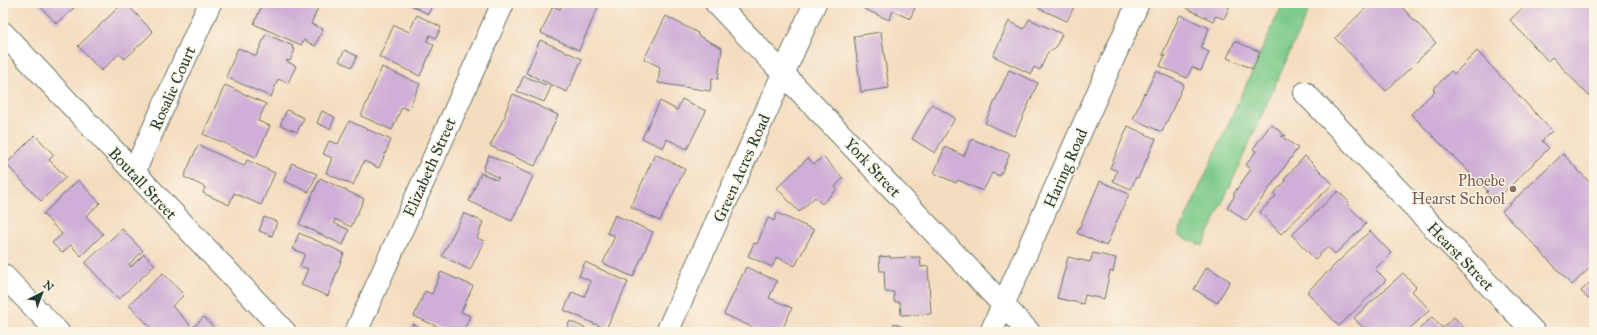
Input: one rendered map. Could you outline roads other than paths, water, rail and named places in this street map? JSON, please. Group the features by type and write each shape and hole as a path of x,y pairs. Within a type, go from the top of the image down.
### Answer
{"street":[{"name":"Rosalie Court","path":"134,172 210,3"},
{"name":"Elizabeth Street","path":"356,332 503,3"},
{"name":"York Street","path":"716,3 1028,332"},
{"name":"Green Acres Road","path":"667,332 815,3"},
{"name":"Haring Road","path":"991,332 1138,3"},
{"name":"Boutall Street","path":"3,32 285,332"},
{"name":"Hearst Street","path":"1305,93 1534,332"},
{"path":"3,275 58,332"}],"place":[{"name":"Phoebe Hearst School","path":"1513,189"}]}
